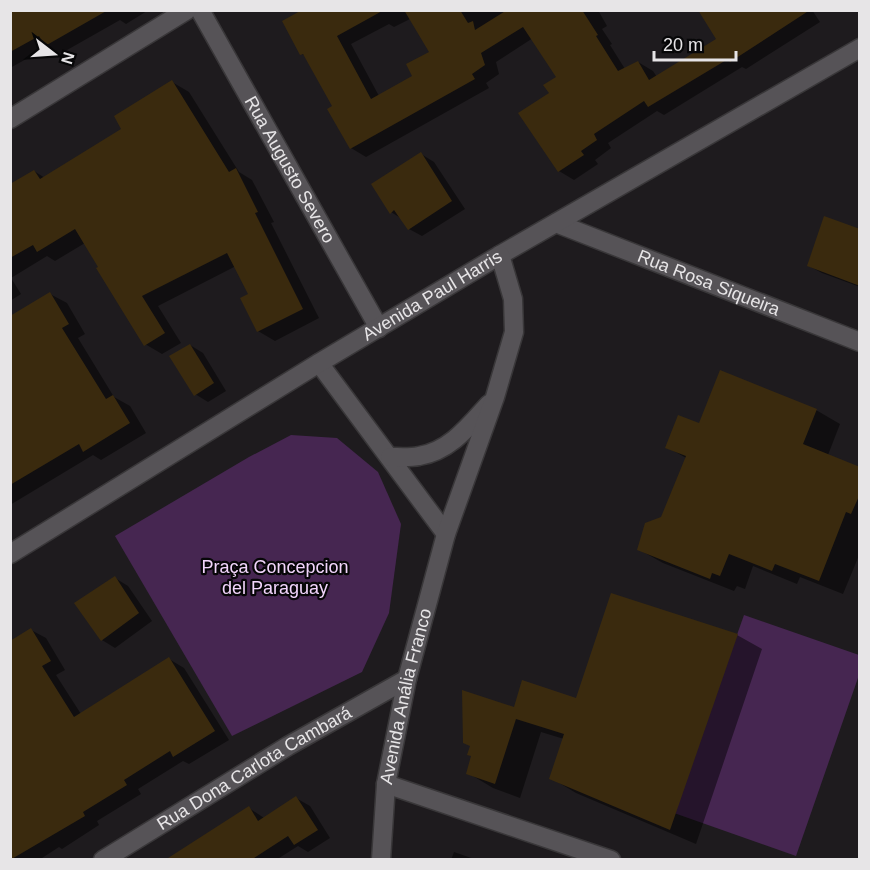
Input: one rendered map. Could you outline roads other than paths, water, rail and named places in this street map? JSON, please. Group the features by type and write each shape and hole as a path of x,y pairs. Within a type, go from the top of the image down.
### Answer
{"street":[{"path":"10,119 187,10"},
{"name":"Rua Augusto Severo","path":"200,10 379,327"},
{"name":"Avenida Paul Harris","path":"10,554 379,327 860,48"},
{"name":"Rua Rosa Siqueira","path":"556,223 860,342"},
{"name":"Avenida Anália Franco","path":"381,860 386,784 407,679 446,534 495,397 513,332 513,299 500,255"},
{"path":"319,363 446,534"},
{"path":"390,458 419,456 441,449 463,433 495,397"},
{"name":"Rua Dona Carlota Cambará","path":"103,860 288,746 407,679"},
{"path":"386,784 611,860"}],"park label":[{"name":"Praça Concepcion del Paraguay","path":"275,577"}]}
